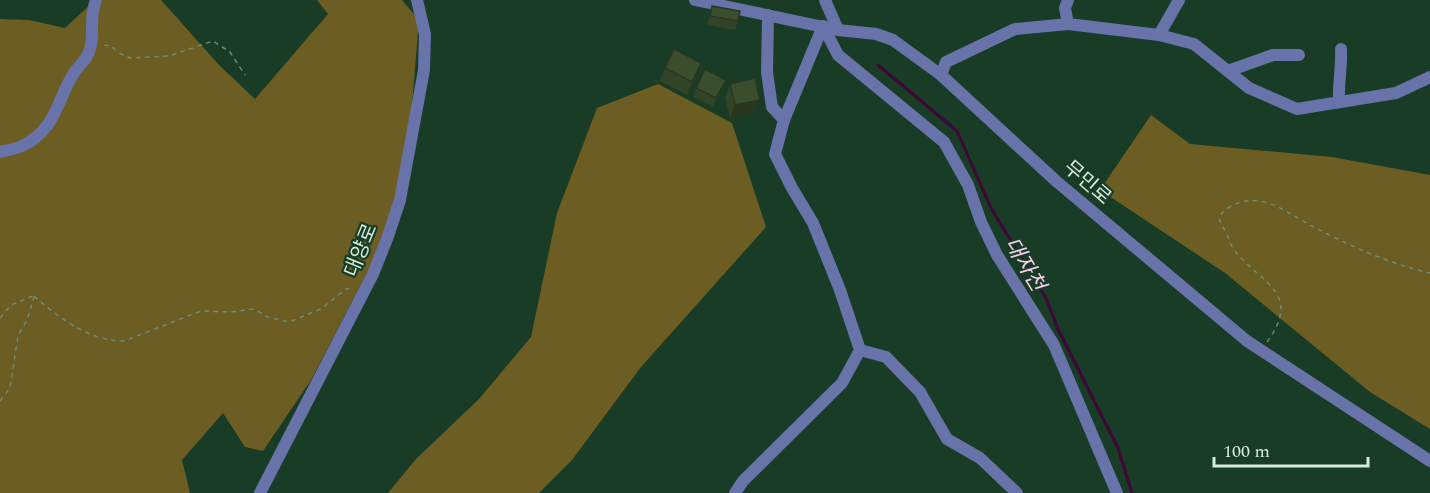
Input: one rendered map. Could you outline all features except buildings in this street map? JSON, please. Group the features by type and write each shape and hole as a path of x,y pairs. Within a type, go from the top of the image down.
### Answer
{"street":[{"path":"0,152 21,146 38,135 53,120 67,84 75,70 87,59 91,43 91,16 96,0"},
{"name":"대양로","path":"260,493 368,285 397,210 424,70 424,34 417,0"},
{"name":"무민로","path":"695,0 838,30 876,34 892,40 941,75 1056,181 1213,313 1261,350 1430,461"},
{"path":"825,0 838,30"},
{"path":"1068,0 1065,8 1068,24"},
{"path":"1159,35 1179,0"},
{"path":"768,15 767,72 772,107 784,120"},
{"path":"941,75 946,62 1015,29 1068,24 1159,35 1194,44 1249,88 1297,110 1396,93 1430,78"},
{"path":"735,493 743,481 842,383 860,350 840,290 813,224 775,154 784,120 823,26"},
{"path":"823,26 838,55 944,142 968,185 981,222 997,255 1054,345 1117,493"},
{"path":"1339,102 1341,49"},
{"path":"1228,71 1273,55 1299,55"},
{"path":"860,350 886,357 920,392 948,439 980,458 1017,493"}],"path":[{"path":"91,43 111,46 130,58 169,56 213,41 230,52 245,75"},
{"path":"1261,350 1278,325 1280,306 1274,289 1234,251 1220,223 1219,217 1224,210 1237,203 1254,201 1277,206 1328,234 1396,263 1430,273"},
{"path":"34,296 69,323 112,341 124,341 201,311 231,312 254,309 268,317 289,322 321,309 346,289 368,285"},
{"path":"0,318 11,304 34,296"},
{"path":"0,401 10,388 18,336 27,320 34,296"}],"shaded area":[{"path":"95,0 161,0 220,66 255,99 328,14 317,0 402,0 419,20 404,202 311,380 263,451 245,447 223,413 182,460 190,493 0,493 0,19 29,20 65,28"},
{"path":"658,84 732,123 766,227 641,367 572,460 539,493 388,493 416,459 479,399 531,337 557,213 597,108"},
{"path":"1151,115 1190,144 1332,157 1430,175 1430,429 1370,392 1225,273 1100,190"}],"waterway":[{"name":"대자천","path":"878,65 957,131 991,208 1046,298 1058,329 1118,448 1132,493"}]}
